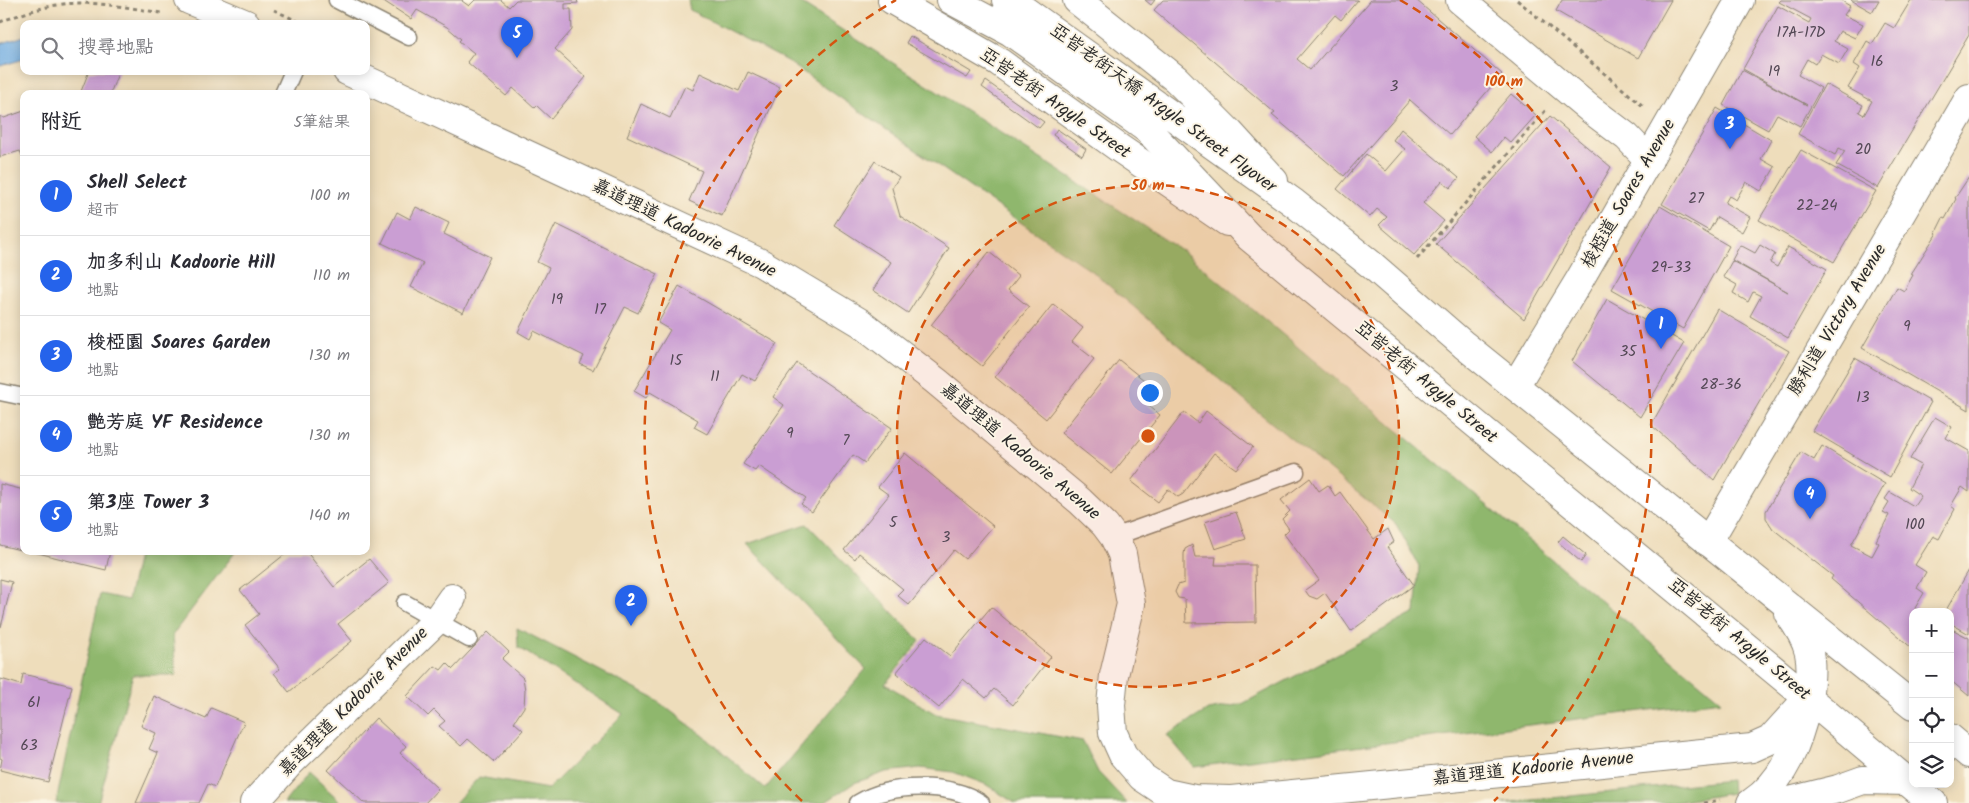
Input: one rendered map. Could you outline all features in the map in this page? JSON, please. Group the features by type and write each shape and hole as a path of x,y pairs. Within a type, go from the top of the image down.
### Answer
{"street":[{"name":"亞皆老街 Argyle Street","path":"892,0 999,62 1119,148 1249,237 1933,803"},
{"name":"亞皆老街天橋 Argyle Street Flyover","path":"951,0 1011,32 1294,203"},
{"name":"亞皆老街天橋 Argyle Street Flyover","path":"1006,0 1024,10 1153,118 1249,237"},
{"path":"1077,0 1176,79 1230,133 1294,203 1373,266 1464,345 1909,703"},
{"path":"1460,0 1590,109 1627,137 1649,160"},
{"name":"梭椏道 Soares Avenue","path":"1516,386 1649,160 1740,0"},
{"path":"179,8 222,6 241,20"},
{"name":"嘉道理道 Kadoorie Avenue","path":"357,75 761,263 860,323 936,381 1080,501 1106,525 1114,537 1122,554 1131,604 1114,675 1111,705 1113,734 1123,756 1142,776 1166,793 1194,800 1231,800 1752,748 1770,740 1808,698"},
{"name":"勝利道 Victory Avenue","path":"1708,542 1969,98"},
{"path":"1751,803 1761,797 1778,778 1800,732 1812,671 1807,644 1800,630 1775,596"},
{"name":"嘉道理道 Kadoorie Avenue","path":"254,803 290,763 436,621 452,598"},
{"path":"1954,741 1969,754"},
{"path":"1781,803 1813,796 1864,780 1907,781"}],"lane":[{"path":"337,0 409,37"},
{"path":"285,90 291,75"},
{"path":"0,392 20,396"},
{"path":"1114,537 1296,472"},
{"path":"404,603 469,639"},
{"path":"858,803 890,790 920,787 950,791 980,803"}],"path":[{"path":"1517,0 1644,106"},
{"path":"0,22 26,12 75,3 179,8"},
{"path":"269,8 294,20"},
{"path":"1417,259 1548,107"}],"green space":[{"path":"688,0 796,0 1184,252 1721,701 1194,767 1167,735 1208,710 1242,704 1415,613 1419,566 1396,524 1252,407 1094,273 787,61 690,10"},
{"path":"807,524 920,641 885,684 936,714 1083,741 1098,772 1127,803 1015,803 985,784 953,772 920,768 886,772 854,783 824,803 455,803 479,777 548,789 623,714 518,647 517,628 653,698 704,736 765,789 866,669 747,544"},
{"path":"138,555 233,555 173,634 176,675 133,675 98,803 56,803 100,594 128,600"},
{"path":"309,772 342,803 284,803"},
{"path":"1731,780 1732,793 1671,803 1502,803"}],"water":[{"path":"20,37 20,60 0,66 0,44"}],"building":[{"path":"382,0 463,0 469,6 475,0 501,0 509,7 516,0 577,0 578,3 565,4 565,9 571,9 572,30 555,49 586,77 551,119 537,106 535,108 513,88 506,96 467,62 474,53 459,41 461,39 447,27 417,10 411,19"},
{"path":"1145,0 1155,0 1151,5"},
{"path":"1163,0 1358,0 1341,20 1335,15 1297,59 1310,70 1371,0 1416,0 1502,74 1450,135 1410,100 1344,176 1272,115 1275,113 1154,10"},
{"path":"1562,0 1671,0 1638,58 1556,11"},
{"path":"1781,0 1840,0 1850,6 1844,15 1863,24 1855,38 1840,31 1834,41 1848,49 1839,64 1821,54 1815,64 1807,59 1798,75 1821,88 1800,126 1777,114 1768,130 1723,105 1742,70 1807,105 1743,69 1778,6 1809,23 1811,19 1779,2"},
{"path":"1851,0 1879,0 1872,12"},
{"path":"1911,0 1969,0 1969,35 1878,188 1836,165 1845,151 1839,148 1835,155 1798,134 1825,84 1863,105 1859,112 1864,115 1872,101 1848,88 1860,68 1854,64 1867,41 1872,44 1885,23 1894,28"},
{"path":"910,36 971,72 967,78 906,43"},
{"path":"748,72 780,87 722,216 689,201 702,171 627,136 641,104 670,118 685,86 693,90 700,73 739,91"},
{"path":"87,75 117,75 112,90 82,90"},
{"path":"986,81 1044,122 1039,128 982,87"},
{"path":"1511,94 1536,115 1511,143 1504,137 1492,152 1474,136"},
{"path":"1717,108 1771,140 1761,159 1775,167 1761,191 1746,182 1736,200 1729,196 1725,203 1750,217 1742,232 1717,217 1709,231 1662,204"},
{"path":"20,112 20,151 0,157 0,116 4,118"},
{"path":"1550,116 1611,167 1524,319 1436,244"},
{"path":"1057,129 1086,149 1082,156 1053,135"},
{"path":"1401,129 1459,178 1450,188 1442,181 1423,203 1444,221 1414,255 1379,225 1387,217 1377,209 1370,217 1337,189 1366,154 1386,171 1405,149 1393,140"},
{"path":"1801,150 1876,191 1834,262 1759,220"},
{"path":"875,161 899,177 892,188 900,216 949,248 908,313 873,290 891,262 834,225"},
{"path":"1969,177 1969,410 1862,348 1897,287 1904,291 1913,275 1911,274"},
{"path":"1660,206 1729,246 1683,329 1612,289"},
{"path":"416,207 449,223 444,234 490,257 463,313 411,287 423,263 382,243 397,212 410,219"},
{"path":"556,224 658,274 638,313 625,307 593,370 580,364 584,356 534,331 530,339 518,332 549,268 537,262"},
{"path":"1740,245 1755,253 1760,245 1775,254 1770,263 1777,267 1788,247 1827,269 1788,338 1750,316 1761,296 1753,292 1748,302 1733,293 1737,285 1723,277 1732,261 1788,292 1732,260"},
{"path":"989,252 1019,276 1008,290 1029,307 982,366 931,325"},
{"path":"679,286 777,343 755,381 742,374 707,434 694,427 698,420 650,392 646,398 634,391 670,330 658,323"},
{"path":"1607,299 1684,343 1640,417 1572,361"},
{"path":"1053,304 1083,328 1072,342 1094,359 1046,419 995,377"},
{"path":"1717,309 1789,351 1714,480 1651,425"},
{"path":"1855,358 1931,402 1890,477 1812,431"},
{"path":"1119,360 1149,384 1138,397 1160,415 1112,474 1061,433"},
{"path":"797,363 892,428 865,463 853,455 812,512 801,504 806,498 759,466 755,471 743,464 784,405 773,397"},
{"path":"1206,411 1253,447 1236,469 1214,453 1183,494 1178,497 1168,489 1158,502 1131,481 1184,412 1198,423"},
{"path":"1935,417 1952,427 1946,438 1969,451 1969,492 1962,487 1951,506 1955,509 1939,539 1933,536 1915,565 1926,572 1917,588 1924,593 1915,608 1909,608 1909,646 1831,579 1833,576 1773,529 1766,518 1766,511 1801,452 1814,460 1822,446 1885,484 1851,545 1872,556 1879,543 1876,541 1889,515 1883,512 1889,502 1885,499 1890,492 1914,506 1921,496 1909,488 1921,465 1910,459"},
{"path":"905,453 993,526 965,559 954,550 909,605 897,595 903,589 859,553 855,559 844,550 889,495 878,487"},
{"path":"1310,478 1319,491 1328,485 1335,496 1340,492 1374,539 1388,529 1394,542 1387,547 1414,585 1351,631 1325,593 1317,599 1309,596 1305,590 1319,580 1284,534 1289,529 1282,519 1290,511 1281,500"},
{"path":"0,484 20,489 20,550 0,545"},
{"path":"1236,512 1246,539 1215,549 1205,522"},
{"path":"1563,536 1586,555 1581,562 1558,542"},
{"path":"1192,545 1195,557 1216,557 1215,565 1255,565 1256,622 1186,623 1185,599 1178,598 1175,592 1178,585 1184,583 1185,549"},
{"path":"46,555 109,555 106,570"},
{"path":"284,555 309,555 334,587 369,559 389,583 338,624 352,641 289,692 274,673 280,669 245,625 259,614 240,590"},
{"path":"1969,570 1969,634 1954,625 1954,608 1947,608"},
{"path":"0,579 12,582 1,627 0,627"},
{"path":"991,607 1051,657 1013,705 994,689 986,698 963,679 939,708 896,673 926,637 950,656"},
{"path":"1954,630 1969,638 1969,696 1954,683"},
{"path":"488,632 509,652 502,659 523,678 525,690 524,707 514,722 523,730 494,762 468,739 461,746 439,726 445,721 434,710 428,716 407,696 435,666 441,670 447,663 453,669"},
{"path":"23,674 72,686 48,782 0,770 2,759 0,758 1,679 21,685"},
{"path":"154,696 206,719 211,708 244,722 215,787 208,784 199,803 136,803 158,753 149,749 156,733 141,726"},
{"path":"376,718 406,746 400,753 438,789 425,803 364,803 328,770"}],"place":[{"name":"第3座 Tower 3","path":"517,58"},
{"name":"梭椏園 Soares Garden","path":"1730,149"},
{"name":"Shell Select","path":"1661,349"},
{"name":"艷芳庭 YF Residence","path":"1810,519"},
{"name":"加多利山 Kadoorie Hill","path":"631,626"}]}
